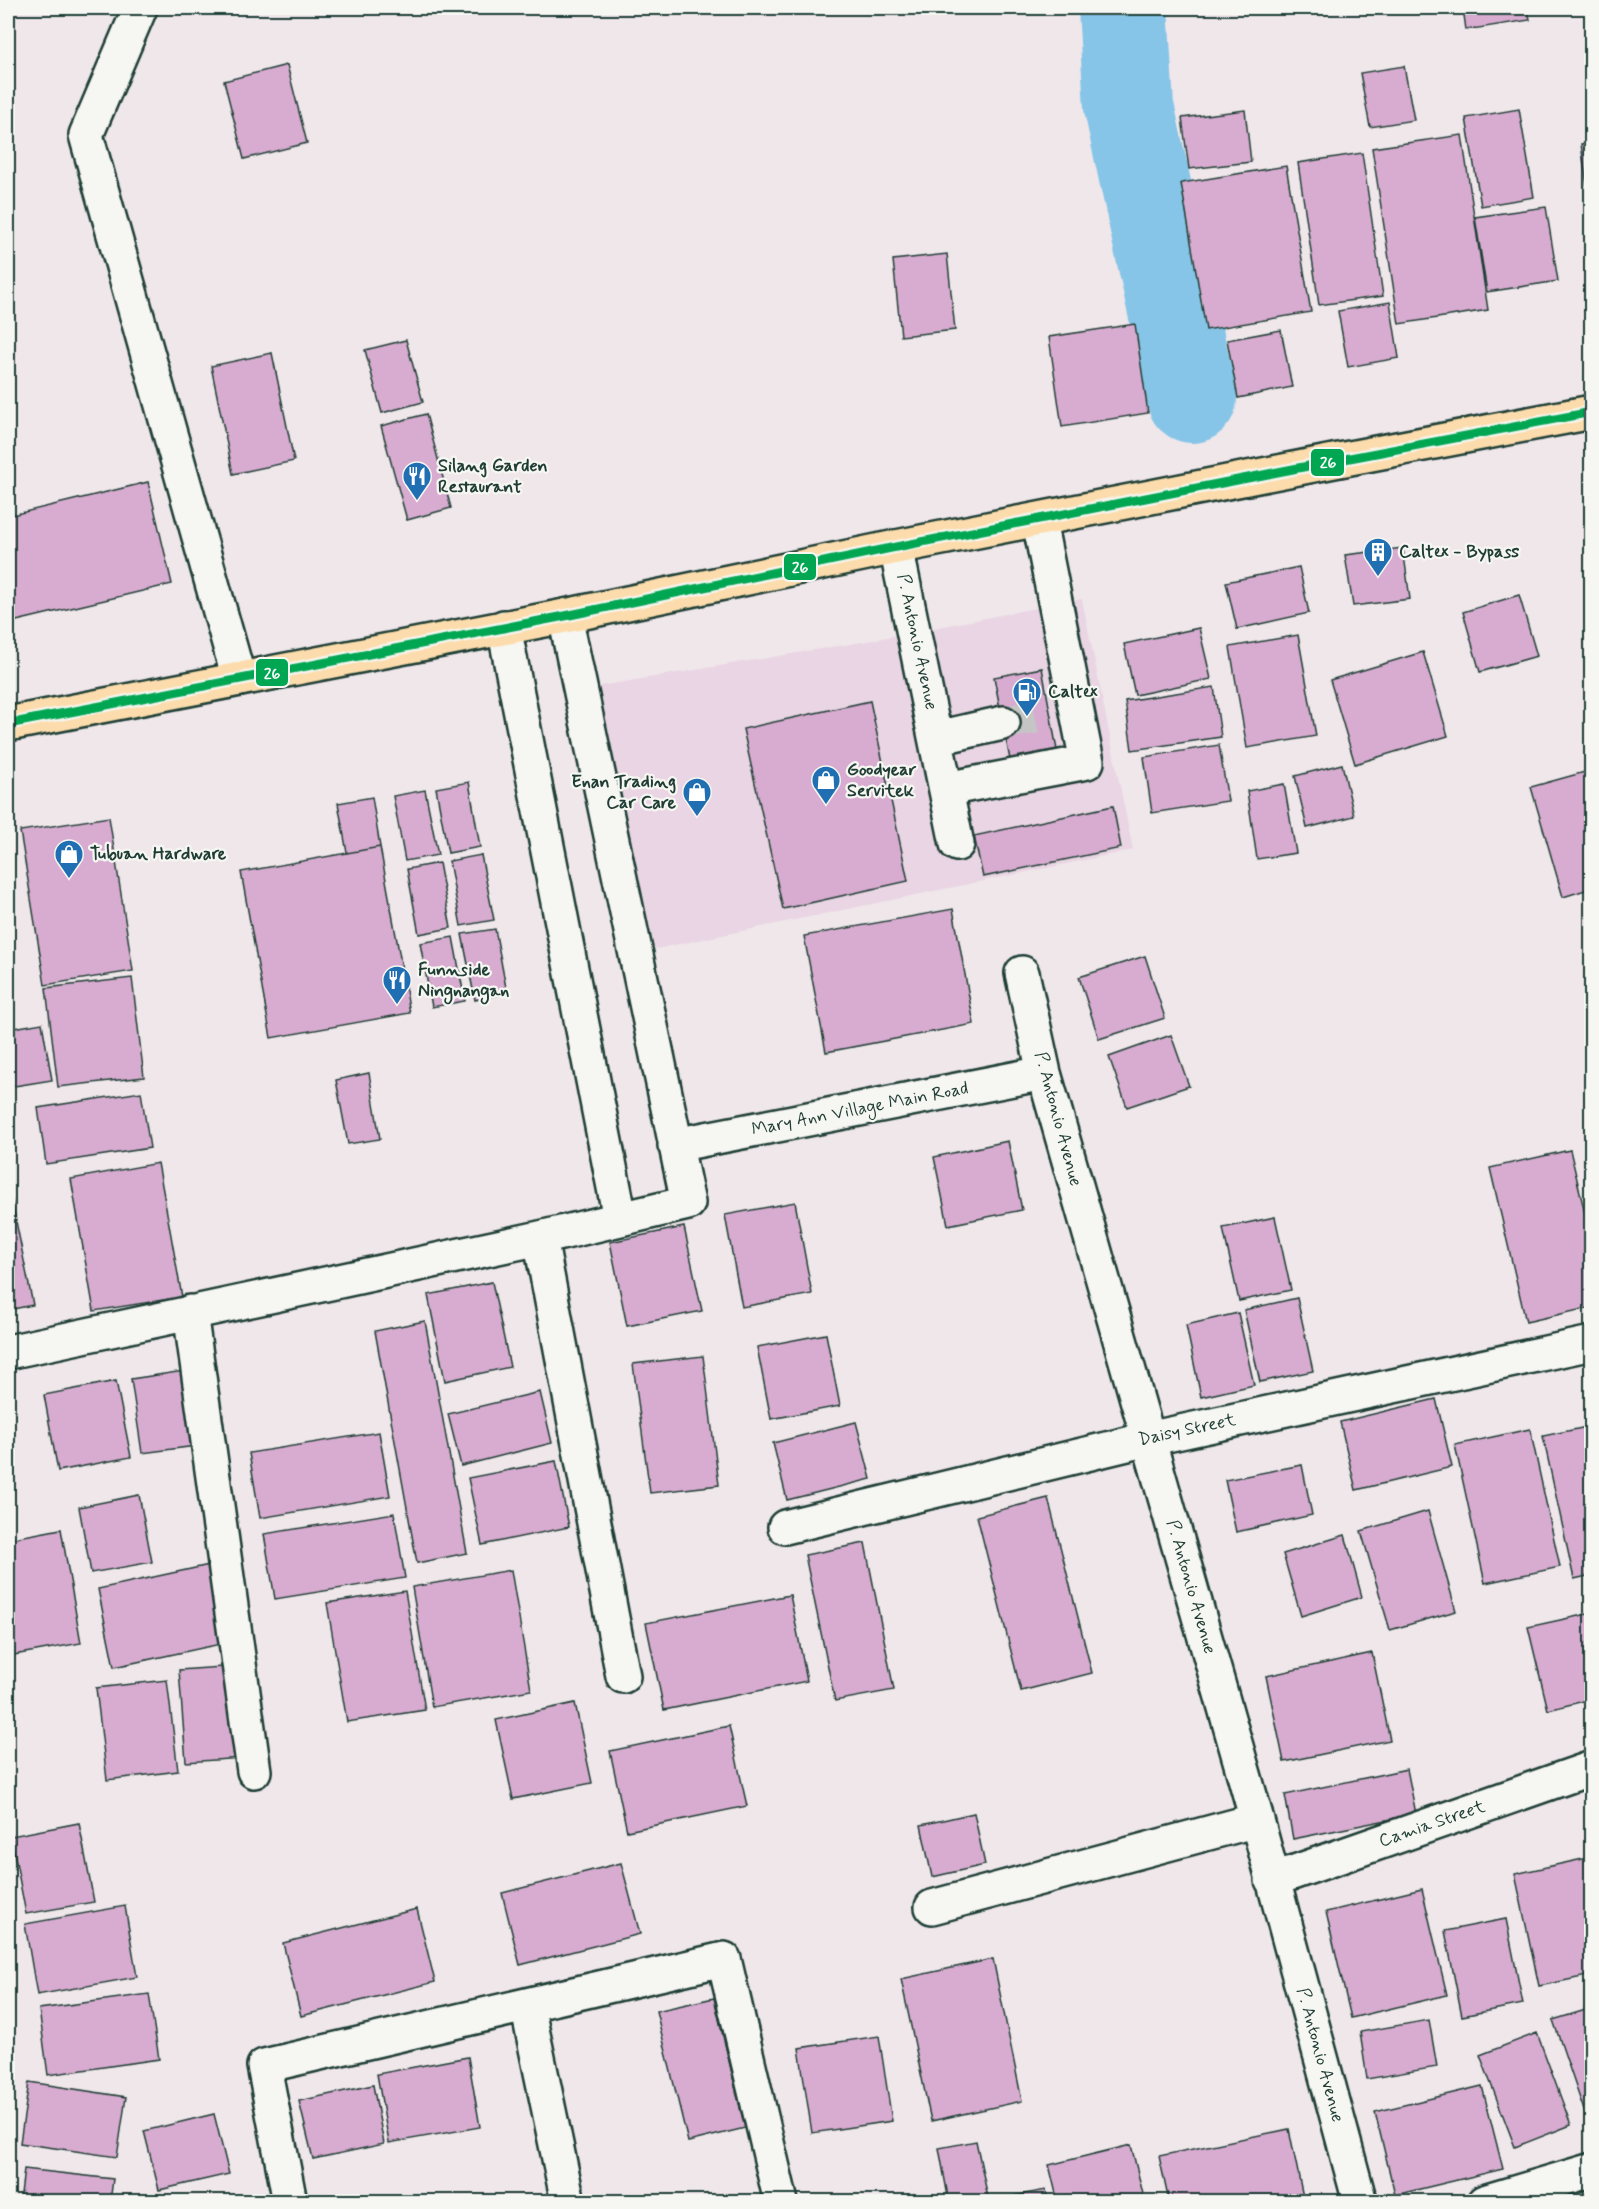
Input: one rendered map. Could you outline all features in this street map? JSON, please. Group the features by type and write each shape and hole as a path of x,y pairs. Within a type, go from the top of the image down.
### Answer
{"main road":[{"path":"8,724 565,616 896,547 1592,412"}],"street":[{"path":"140,8 86,135 239,679"},
{"path":"946,789 1087,762 1063,711 1039,520"},
{"name":"P. Antonio Avenue","path":"896,547 957,844"},
{"path":"8,1352 540,1238 688,1203 565,616"},
{"path":"504,627 620,1218"},
{"path":"937,738 1003,723"},
{"name":"P. Antonio Avenue","path":"1022,973 1044,1073 1257,1820 1360,2202"},
{"name":"Mary Ann Village Main Road","path":"675,1145 1044,1073"},
{"path":"540,1238 623,1676"},
{"path":"190,1312 254,1771"},
{"name":"Daisy Street","path":"785,1527 1148,1439 1592,1343"},
{"name":"Camia Street","path":"1272,1880 1592,1768"},
{"path":"932,1907 1257,1820"},
{"path":"290,2202 264,2066 724,1959 781,2202"},
{"path":"527,2005 568,2202"},
{"path":"1484,2202 1592,2170"}],"shaded area":[{"path":"1082,599 1133,850 655,949 594,687 862,642"}],"building":[{"path":"1463,8 1528,8 1530,20 1466,30"},
{"path":"287,65 307,143 244,159 224,81"},
{"path":"1404,66 1414,120 1370,127 1360,73"},
{"path":"1519,109 1534,197 1481,206 1466,118"},
{"path":"1245,110 1251,162 1189,169 1182,118"},
{"path":"1462,135 1488,310 1399,324 1372,148"},
{"path":"1592,143 1592,222 1581,144"},
{"path":"1362,153 1383,296 1319,305 1298,163"},
{"path":"1286,166 1311,312 1206,330 1181,183"},
{"path":"1546,207 1558,281 1487,292 1475,217"},
{"path":"947,254 955,330 901,336 893,260"},
{"path":"1390,302 1399,358 1348,367 1338,311"},
{"path":"1135,324 1148,413 1062,427 1049,337"},
{"path":"1281,330 1292,387 1238,398 1227,340"},
{"path":"406,340 423,402 382,413 365,350"},
{"path":"272,353 294,461 233,474 211,366"},
{"path":"426,414 451,508 407,520 381,426"},
{"path":"148,482 172,584 8,623 8,516"},
{"name":"Caltex - Bypass","path":"1403,548 1410,599 1353,606 1345,555"},
{"path":"1299,567 1309,613 1237,629 1226,582"},
{"path":"1519,595 1537,656 1480,672 1463,612"},
{"path":"1199,628 1211,679 1135,695 1124,644"},
{"path":"1298,635 1316,736 1247,748 1230,647"},
{"path":"1423,652 1448,736 1355,764 1330,680"},
{"name":"Caltex","path":"1042,668 1059,761 1012,770 994,677"},
{"path":"1214,687 1221,737 1132,750 1125,701"},
{"name":"Goodyear Servitek","path":"870,701 908,881 783,909 743,729"},
{"path":"1219,745 1228,801 1152,813 1144,757"},
{"path":"1342,764 1354,816 1307,828 1295,776"},
{"path":"1592,770 1592,888 1563,897 1531,787"},
{"path":"469,782 480,847 448,853 436,788"},
{"path":"1284,784 1296,853 1257,859 1247,791"},
{"path":"425,790 438,855 405,861 393,796"},
{"path":"372,797 380,847 347,853 338,803"},
{"path":"1113,806 1121,848 983,877 974,836"},
{"path":"109,817 133,971 45,985 20,831"},
{"path":"380,847 410,1013 271,1038 241,872"},
{"path":"481,855 494,920 461,926 449,861"},
{"path":"439,863 451,928 419,934 407,869"},
{"path":"953,909 974,1024 826,1052 804,936"},
{"path":"495,929 507,993 475,1000 462,934"},
{"path":"453,937 465,1001 432,1007 420,943"},
{"path":"1145,956 1165,1018 1099,1039 1079,977"},
{"path":"132,978 144,1077 58,1087 46,988"},
{"path":"42,1023 52,1080 8,1087 8,1029"},
{"path":"1171,1035 1189,1086 1127,1107 1109,1057"},
{"path":"369,1073 380,1139 348,1144 336,1080"},
{"path":"141,1092 150,1148 46,1164 38,1108"},
{"path":"1008,1141 1022,1210 948,1225 934,1157"},
{"path":"1592,1141 1592,1171 1585,1143"},
{"path":"1570,1150 1592,1243 1592,1307 1526,1322 1490,1168"},
{"path":"158,1163 182,1297 94,1311 71,1179"},
{"path":"8,1182 33,1305 8,1310"},
{"path":"795,1202 812,1294 742,1307 725,1215"},
{"path":"1275,1217 1291,1290 1239,1301 1223,1228"},
{"path":"684,1227 702,1311 627,1326 610,1242"},
{"path":"492,1282 510,1367 445,1381 428,1295"},
{"path":"1297,1298 1313,1371 1260,1382 1244,1310"},
{"path":"1238,1313 1254,1385 1201,1397 1186,1325"},
{"path":"425,1321 467,1553 417,1563 375,1331"},
{"path":"826,1334 840,1406 771,1419 757,1347"},
{"path":"703,1356 719,1485 650,1493 633,1364"},
{"path":"184,1371 196,1446 142,1453 131,1379"},
{"path":"116,1381 131,1457 58,1471 44,1395"},
{"path":"540,1392 552,1443 461,1466 448,1414"},
{"path":"1436,1399 1452,1467 1356,1490 1340,1422"},
{"path":"856,1422 871,1479 787,1500 773,1443"},
{"path":"1592,1426 1592,1575 1574,1579 1543,1436"},
{"path":"1530,1429 1560,1567 1485,1583 1455,1445"},
{"path":"379,1432 390,1496 260,1518 249,1453"},
{"path":"556,1461 569,1527 482,1545 468,1478"},
{"path":"1302,1465 1312,1515 1236,1532 1225,1480"},
{"path":"139,1495 152,1562 91,1573 79,1507"},
{"path":"1048,1498 1092,1673 1021,1691 977,1516"},
{"path":"1428,1511 1456,1611 1390,1630 1361,1531"},
{"path":"394,1513 405,1578 275,1599 264,1534"},
{"path":"61,1529 81,1643 8,1656 8,1539"},
{"path":"1345,1535 1362,1597 1301,1616 1283,1554"},
{"path":"865,1543 894,1690 835,1701 805,1555"},
{"path":"214,1564 230,1642 114,1667 98,1589"},
{"path":"511,1570 531,1690 432,1707 412,1587"},
{"path":"405,1591 425,1710 347,1722 327,1603"},
{"path":"790,1595 807,1681 664,1710 646,1623"},
{"path":"1592,1613 1592,1699 1548,1710 1528,1627"},
{"path":"1372,1653 1390,1740 1284,1762 1266,1676"},
{"path":"237,1666 243,1758 186,1762 179,1670"},
{"path":"167,1680 178,1771 107,1780 96,1688"},
{"path":"575,1703 592,1783 513,1799 496,1720"},
{"path":"729,1726 747,1806 627,1831 610,1751"},
{"path":"1407,1769 1416,1814 1293,1839 1285,1795"},
{"path":"974,1813 985,1865 932,1877 921,1825"},
{"path":"79,1823 94,1902 26,1914 11,1836"},
{"path":"1592,1857 1592,1975 1539,1986 1515,1874"},
{"path":"621,1863 640,1934 520,1965 502,1893"},
{"path":"1422,1889 1447,1995 1351,2018 1326,1912"},
{"path":"125,1906 137,1977 37,1995 25,1924"},
{"path":"417,1909 435,1982 301,2016 283,1943"},
{"path":"1506,1919 1523,2004 1462,2016 1445,1931"},
{"path":"993,1959 1022,2101 931,2121 901,1979"},
{"path":"149,1994 159,2059 48,2075 39,2009"},
{"path":"714,1998 745,2128 688,2142 656,2011"},
{"path":"1592,2008 1592,2127 1590,2128 1553,2020"},
{"path":"1429,2020 1437,2067 1367,2079 1360,2032"},
{"path":"1537,2033 1571,2125 1515,2147 1480,2055"},
{"path":"879,2036 892,2121 812,2133 799,2048"},
{"path":"468,2057 480,2127 389,2143 377,2074"},
{"path":"29,2082 126,2097 117,2157 20,2143"},
{"path":"373,2085 384,2144 313,2159 299,2101"},
{"path":"1482,2086 1503,2169 1395,2195 1375,2112"},
{"path":"214,2114 229,2174 159,2190 144,2131"},
{"path":"1289,2129 1304,2202 1169,2202 1159,2156"},
{"path":"976,2141 989,2202 949,2202 939,2148"},
{"path":"1131,2145 1145,2202 1058,2202 1049,2165"},
{"path":"24,2169 113,2179 110,2202 20,2202"},
{"path":"1046,2190 1048,2202 1003,2202 1002,2198"}],"waterway":[{"path":"1123,8 1129,107 1192,398"}],"tunnel":[{"path":"1003,723 1051,714"}],"transit line":[{"name":"26","path":"8,724 565,616 896,547 1592,412"}],"place":[{"name":"Silang Garden Restaurant","path":"417,502"},
{"name":"Caltex - Bypass","path":"1378,578"},
{"name":"Caltex","path":"1027,718"},
{"name":"Goodyear Servitek","path":"826,806"},
{"name":"Enan Trading Car Care","path":"697,818"},
{"name":"Tubuan Hardware","path":"69,880"},
{"name":"Funnside Ningnangan","path":"397,1006"}]}
